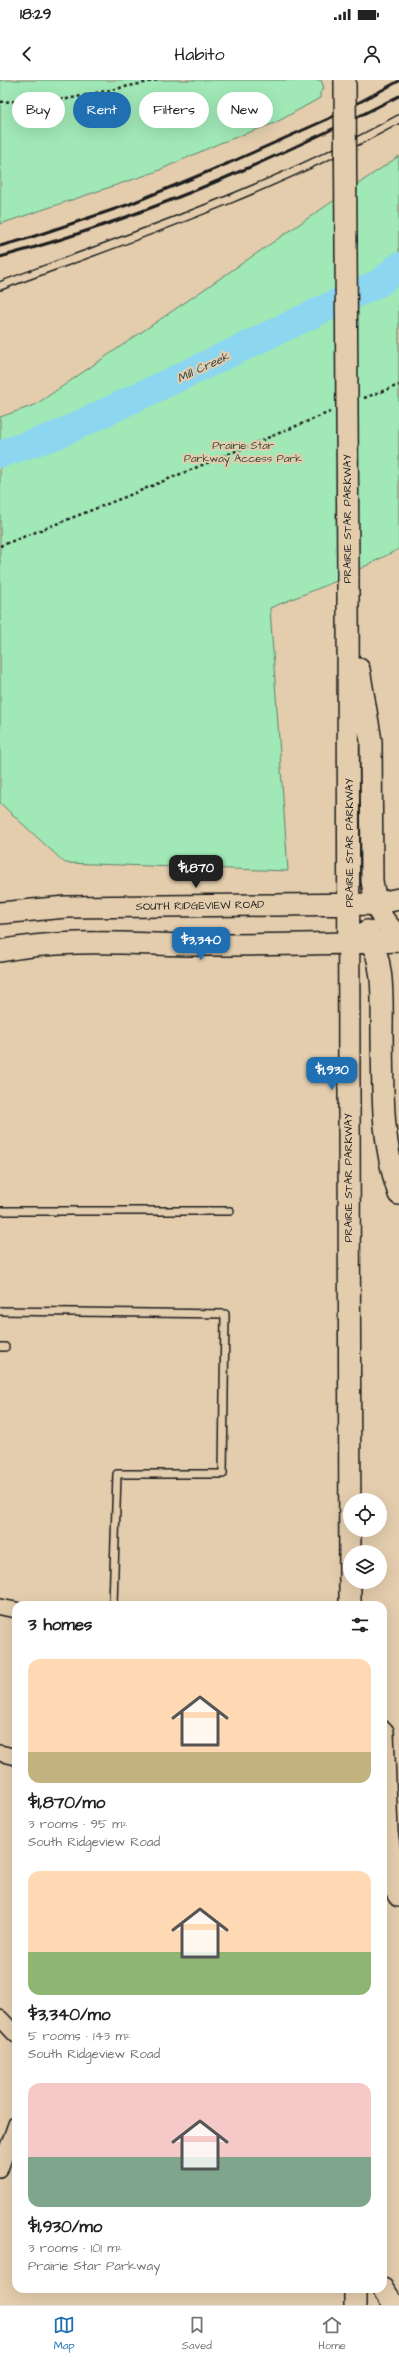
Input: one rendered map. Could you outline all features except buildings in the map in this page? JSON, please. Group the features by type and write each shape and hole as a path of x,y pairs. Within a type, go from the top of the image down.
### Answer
{"main road":[{"name":"PRAIRIE STAR PARKWAY","path":"345,80 350,903 348,1158 350,1601"},
{"path":"348,634 359,668 371,741 371,870 375,904 386,926 399,936"},
{"name":"SOUTH RIDGEVIEW ROAD","path":"0,913 66,907 350,903 375,904 399,899"},
{"path":"350,903 375,950 382,994 384,1117 390,1167 399,1194"},
{"path":"350,994 375,950 399,941"},
{"path":"0,951 26,946 91,942 196,944 350,942 375,950 399,944"},
{"path":"387,1832 395,1889 399,1896"},
{"path":"355,2293 355,2305"},
{"path":"386,2293 394,2305"}],"street":[{"path":"0,1606 12,1609"},
{"path":"0,1753 12,1756"},
{"path":"0,2018 12,2031"},
{"path":"0,2169 12,2150"}],"lane":[{"path":"0,286 195,214 359,141 399,119"},
{"path":"0,1211 230,1211"},
{"path":"0,1311 225,1314 222,1474 117,1474 113,1601"}],"path":[{"path":"0,102 68,99 158,80"},
{"path":"362,399 399,385"},
{"path":"0,546 126,497 332,411"}],"green space":[{"path":"0,80 321,80 324,88 320,93 320,98 273,124 273,92 217,92 217,128 261,128 220,143 155,172 0,224"},
{"name":"Prairie Star Parkway Access Park","path":"399,156 399,549 334,582 270,608 288,871 65,863 0,803 0,417 35,405"}],"waterway":[{"name":"Mill Creek","path":"0,454 57,435 381,282 399,266"}],"railway":[{"path":"0,246 26,239 130,204 229,163 328,119 399,81"},
{"path":"0,257 102,226 204,187 254,166 399,96"}]}
